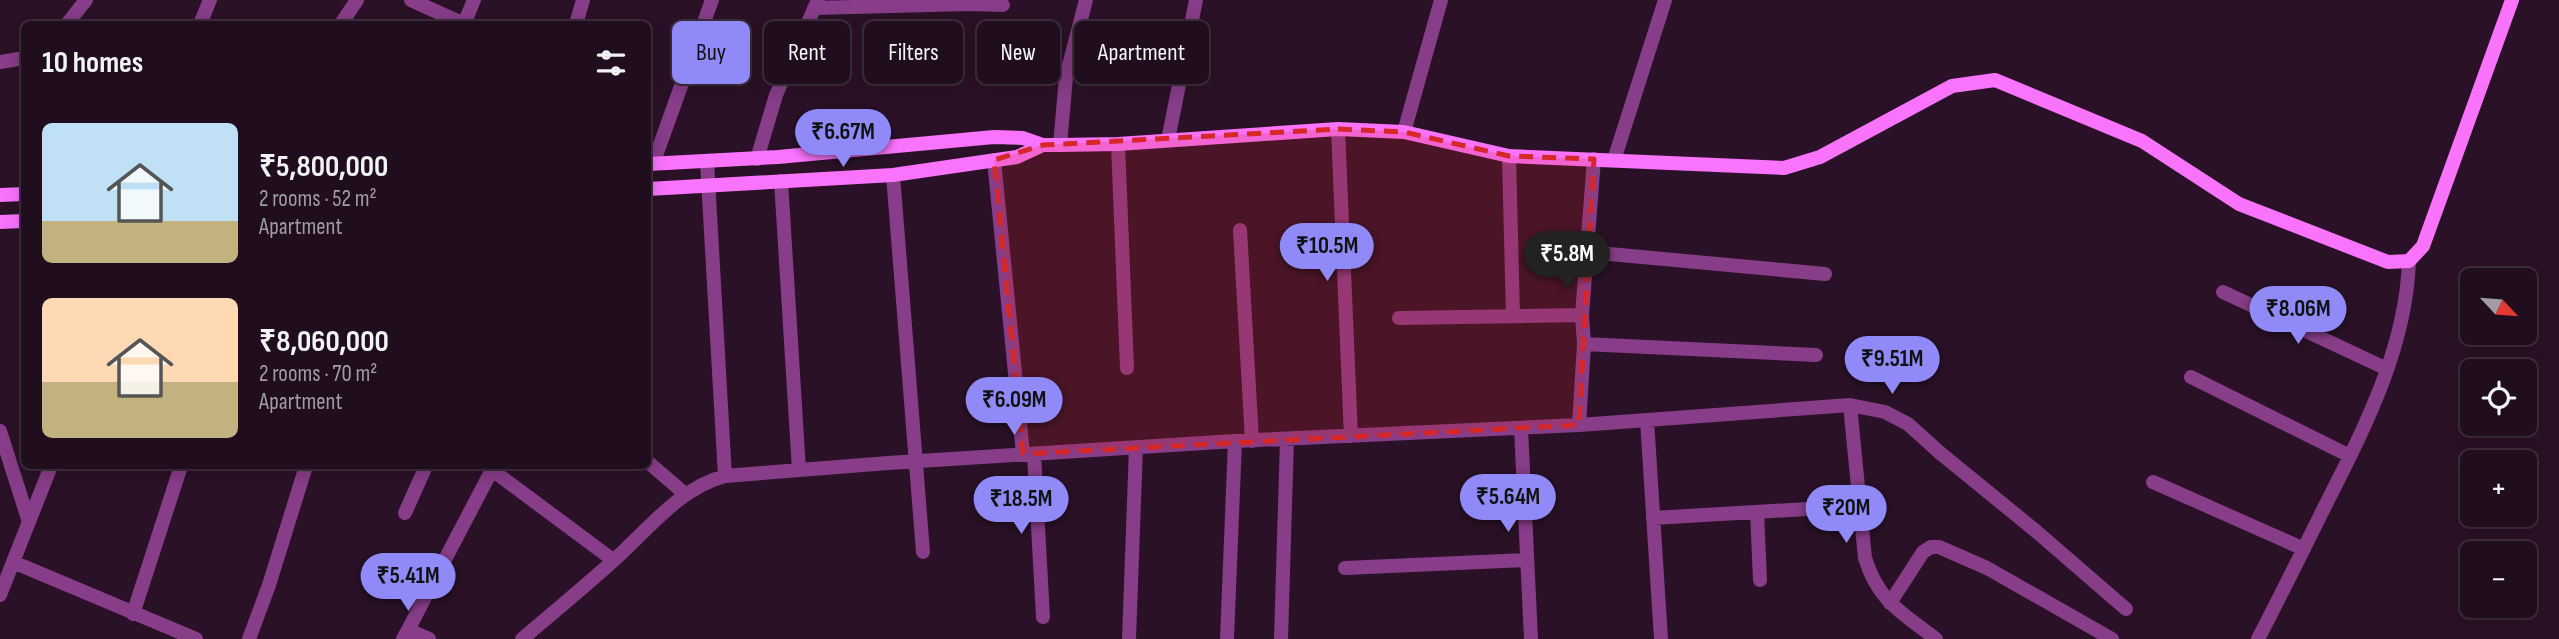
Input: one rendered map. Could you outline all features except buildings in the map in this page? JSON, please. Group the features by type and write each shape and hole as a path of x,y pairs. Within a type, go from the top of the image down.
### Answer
{"street":[{"path":"69,21 86,0"},
{"path":"201,21 210,0"},
{"path":"343,21 357,0"},
{"path":"411,0 457,21"},
{"path":"465,21 474,0"},
{"path":"577,21 583,0"},
{"path":"651,161 712,0"},
{"path":"1060,145 1066,77 1086,0"},
{"path":"1168,140 1196,0"},
{"path":"1404,132 1441,0"},
{"path":"1614,160 1665,0"},
{"path":"2258,639 2350,456 2395,350 2408,295 2409,261 2423,246 2512,0"},
{"path":"757,159 776,95 816,4 1003,5"},
{"path":"0,62 21,58"},
{"path":"651,164 757,159 994,137 1023,138 1043,145 1118,144 1338,128 1404,132 1509,156 1784,168 1820,157 1952,86 1995,80 2142,141 2239,204 2388,262 2409,261"},
{"path":"1338,128 1351,436"},
{"path":"1118,144 1127,368"},
{"path":"651,189 893,174 1017,157 1043,145"},
{"path":"1509,156 1513,316"},
{"path":"1579,425 1584,344 1582,314 1594,159"},
{"path":"994,160 1029,454 1043,617"},
{"path":"708,162 725,476"},
{"path":"893,174 923,552"},
{"path":"781,181 799,470"},
{"path":"0,195 21,194"},
{"path":"0,222 21,221"},
{"path":"1240,230 1252,441"},
{"path":"1588,252 1825,274"},
{"path":"2223,292 2387,369"},
{"path":"1399,318 1582,314"},
{"path":"1584,344 1816,355"},
{"path":"2191,377 2350,456"},
{"path":"1850,405 1865,558 1871,578 1879,592 1890,603 1936,639"},
{"path":"522,639 614,561 685,494 709,480 725,476 1136,447 1579,425 1850,405 1885,412 1908,424 2126,609"},
{"path":"1647,420 1661,639"},
{"path":"1521,428 1531,639"},
{"path":"0,431 29,522"},
{"path":"1281,639 1287,439"},
{"path":"1227,639 1235,442"},
{"path":"1129,639 1136,447"},
{"path":"651,465 685,494"},
{"path":"0,596 50,469"},
{"path":"132,614 180,469"},
{"path":"249,639 305,469"},
{"path":"405,513 425,469"},
{"path":"429,639 406,635 492,469"},
{"path":"494,469 614,561"},
{"path":"2152,482 2304,549"},
{"path":"1653,518 1859,506"},
{"path":"1757,512 1760,580"},
{"path":"1890,603 1923,552 1931,547 1939,547 1987,568 2112,639"},
{"path":"1345,568 1527,561"},
{"path":"13,562 196,639"}],"highlighted area":[{"path":"1338,129 1404,132 1509,156 1594,159 1579,425 1023,454 994,160 1043,145"}]}
